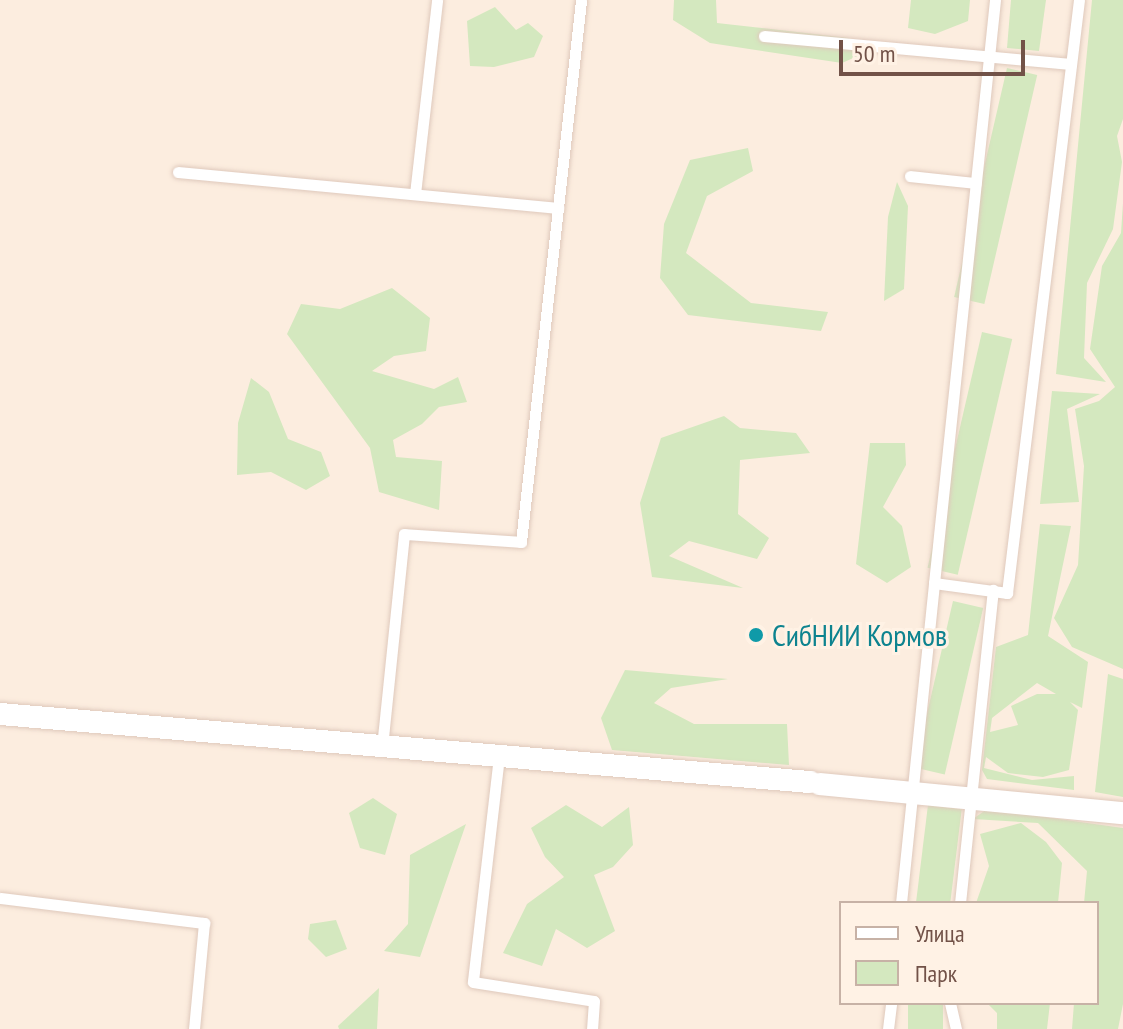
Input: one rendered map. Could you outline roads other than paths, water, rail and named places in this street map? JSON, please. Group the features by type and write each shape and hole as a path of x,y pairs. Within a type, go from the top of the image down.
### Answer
{"street":[{"path":"0,714 970,796 1123,813"}],"lane":[{"path":"415,194 437,0"},
{"path":"382,747 404,534 521,542 581,0"},
{"path":"901,901 995,0"},
{"path":"934,583 1007,593 1079,0"},
{"path":"764,36 1071,64"},
{"path":"178,172 558,208"},
{"path":"910,176 976,183"},
{"path":"960,901 993,590"},
{"path":"499,756 473,982 594,1001 592,1029"},
{"path":"0,898 204,923 194,1029"},
{"path":"888,1029 891,1005"},
{"path":"950,1005 956,1029"}],"place":[{"name":"СибНИИ Кормов","path":"756,635"}]}
